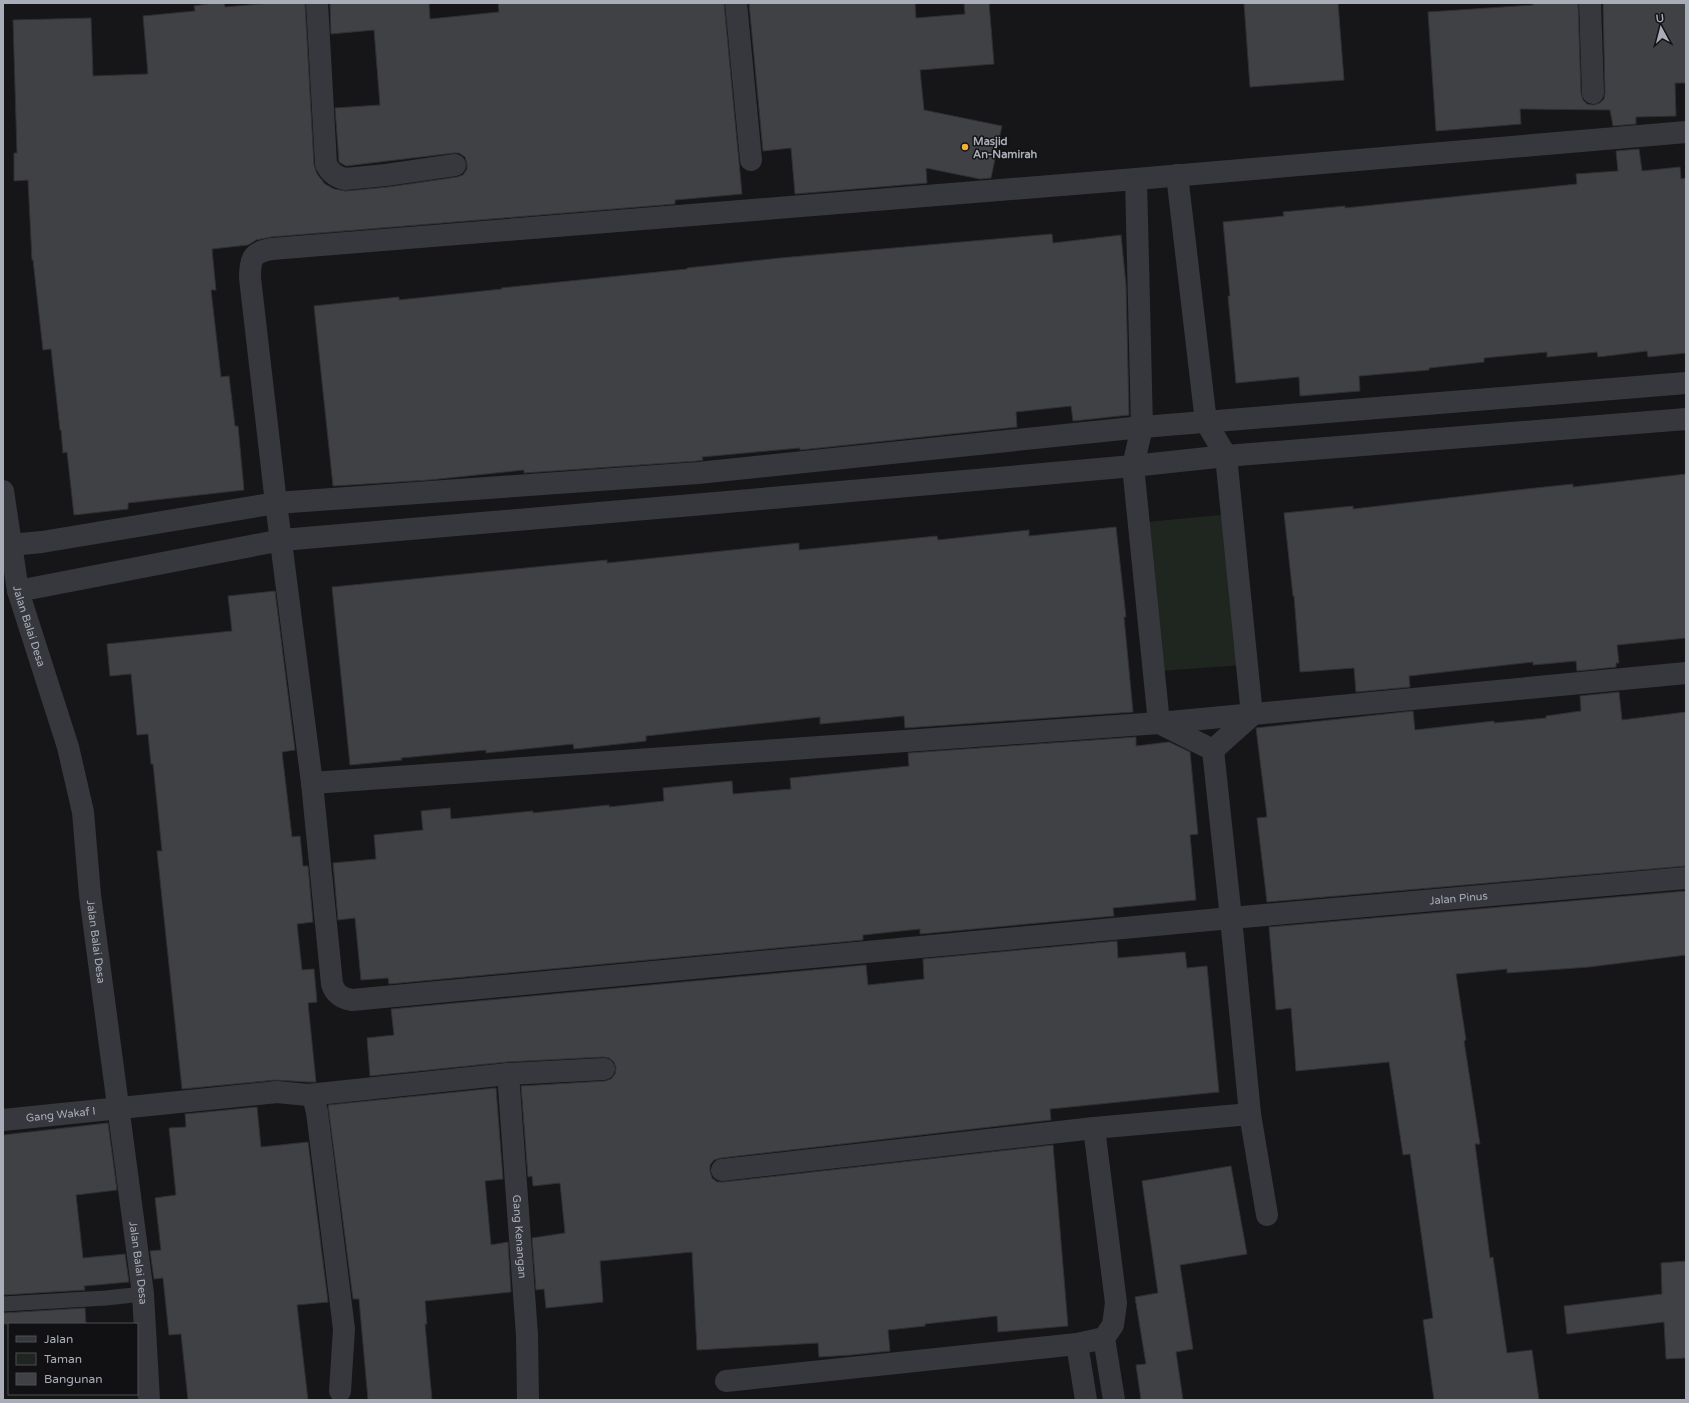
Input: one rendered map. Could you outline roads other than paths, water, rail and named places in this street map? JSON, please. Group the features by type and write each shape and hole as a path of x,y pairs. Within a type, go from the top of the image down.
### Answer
{"street":[{"path":"317,3 326,164 329,170 340,178 345,179 386,175 455,165"},
{"path":"736,3 751,160"},
{"path":"1590,3 1593,93"},
{"name":"Jalan Pinus","path":"1686,132 1136,179 263,250 256,254 250,265 250,278 276,503 282,540 312,783 332,984 337,994 344,998 352,1000 1231,918 1686,878"},
{"path":"1176,175 1206,422 1226,456 1252,716"},
{"path":"1136,179 1142,427 1133,466 1159,723"},
{"path":"10,544 42,542 276,503 698,473 1142,427 1686,383"},
{"path":"18,591 282,540 1133,466 1226,456 1686,419"},
{"path":"698,473 704,504"},
{"name":"Jalan Balai Desa","path":"3,491 18,591 68,747 83,812 90,895 143,1294 149,1400"},
{"path":"312,783 1252,716 1686,673"},
{"path":"1213,750 1252,716"},
{"path":"1159,723 1213,750"},
{"path":"1213,750 1250,1114 1267,1215"},
{"name":"Gang Wakaf I","path":"3,1120 118,1107 277,1092 308,1095 508,1074 604,1069"},
{"name":"Gang Kenangan","path":"508,1074 527,1334 528,1400"},
{"path":"308,1095 314,1100 317,1112 341,1297 344,1329 340,1390"},
{"path":"722,1170 1094,1128 1250,1114"},
{"path":"726,1381 1076,1344 1104,1338 1113,1325 1116,1303 1094,1128"},
{"path":"1104,1338 1114,1400"},
{"path":"1076,1344 1086,1400"}],"lane":[{"path":"3,1304 106,1298 143,1294"}],"place":[{"name":"Masjid An-Namirah","path":"965,147"}]}
